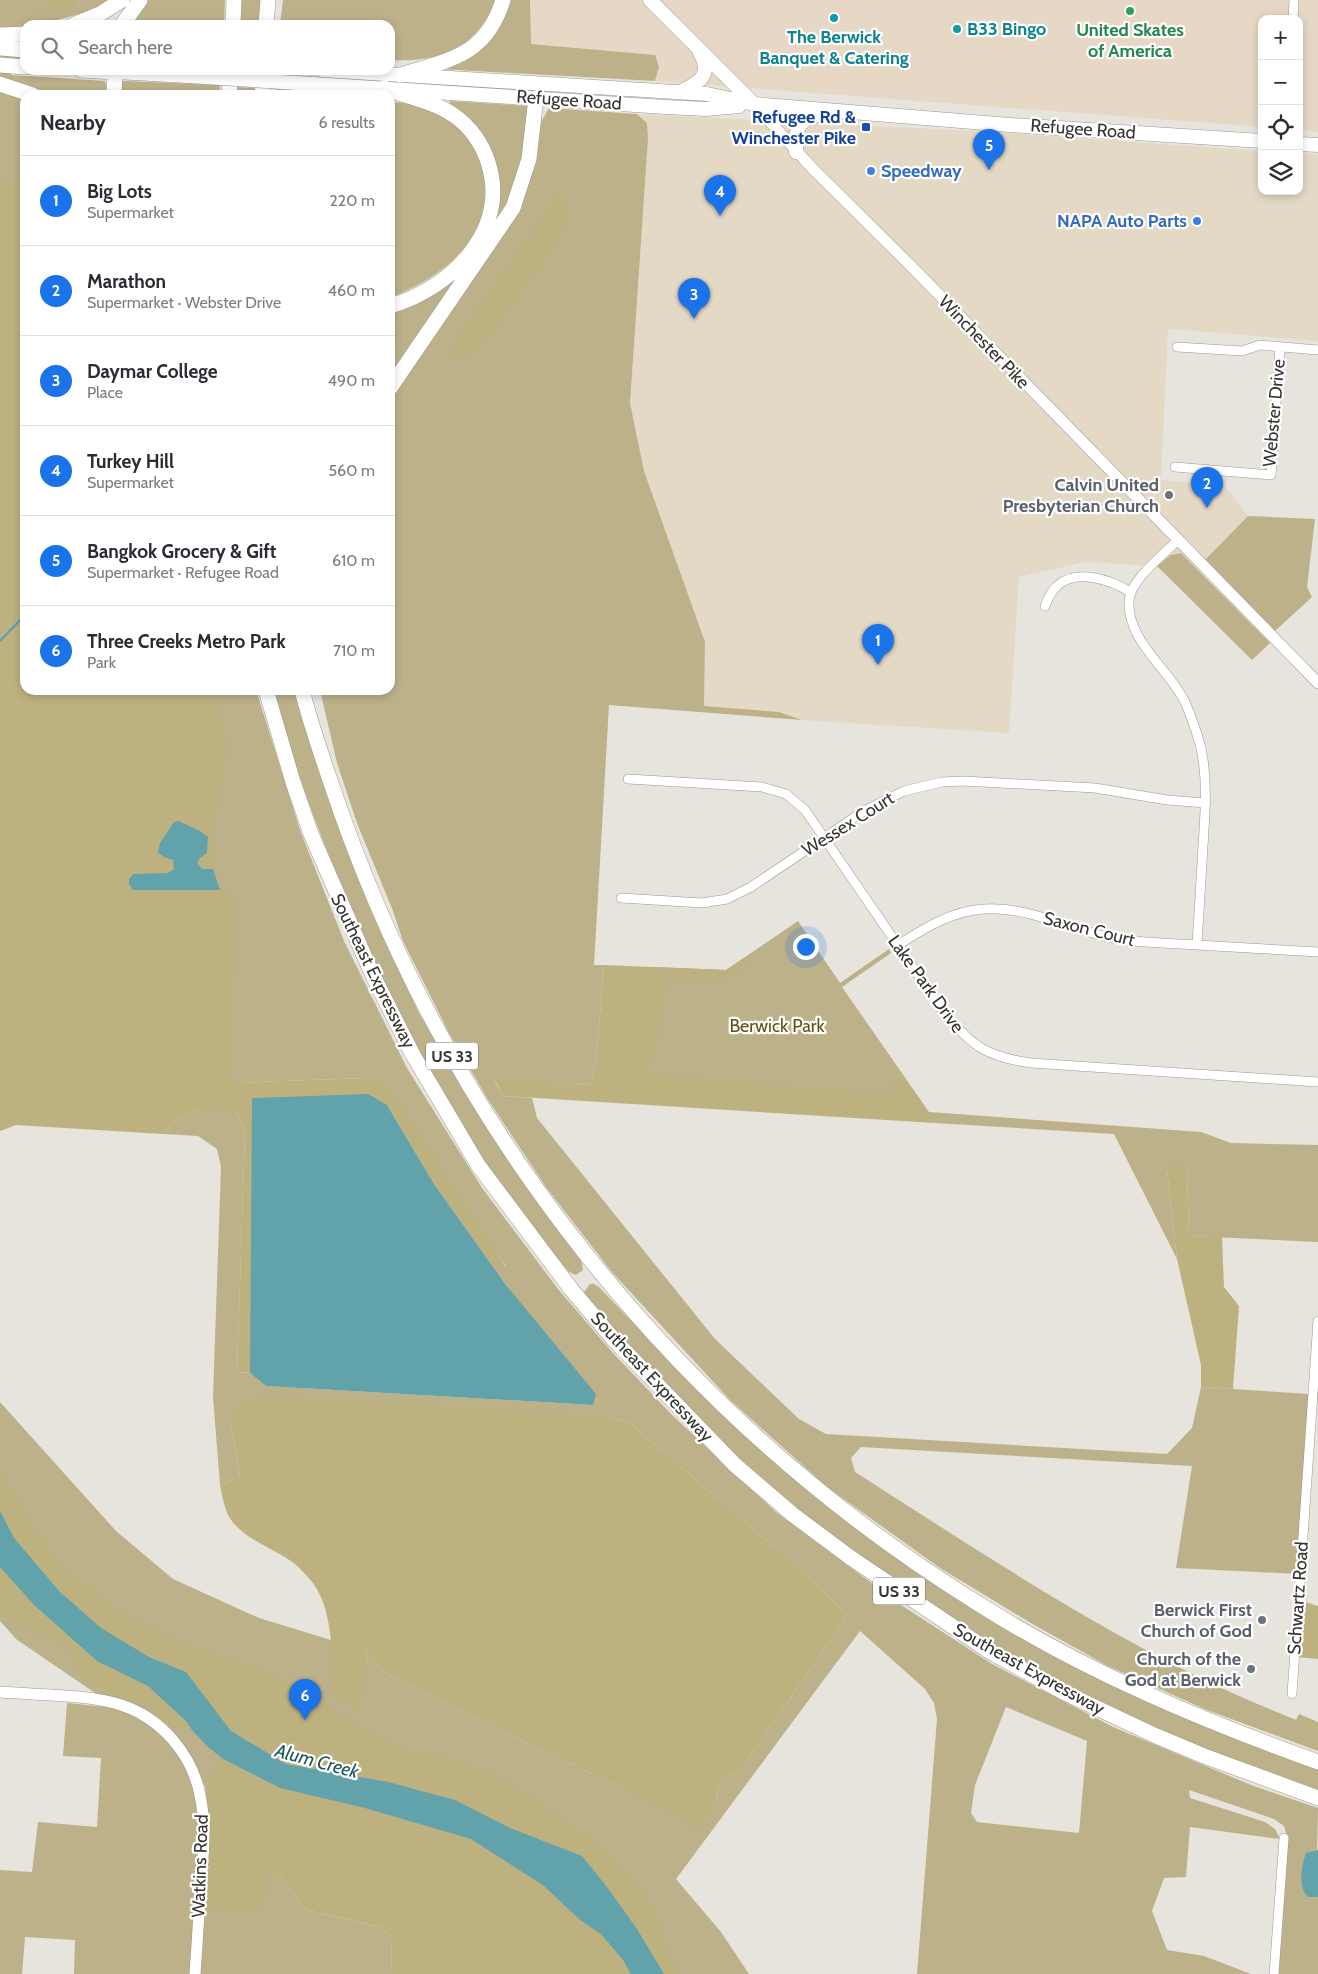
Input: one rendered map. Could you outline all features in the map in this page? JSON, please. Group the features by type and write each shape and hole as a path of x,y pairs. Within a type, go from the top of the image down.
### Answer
{"highway":[{"path":"85,20 100,14 122,0"},
{"path":"126,20 140,0"},
{"path":"232,20 234,0"},
{"path":"401,75 448,62 464,54 489,29 503,0"},
{"path":"266,20 268,2"},
{"path":"0,36 20,34"},
{"path":"0,48 20,50"},
{"path":"0,65 20,67"},
{"path":"114,90 115,75"},
{"path":"229,90 230,75"},
{"path":"262,90 264,75"},
{"path":"0,84 20,91"},
{"path":"384,88 390,90"},
{"path":"395,92 442,108 466,126 478,140 486,156 494,190 488,223 471,252 457,268 427,290 395,304"},
{"path":"395,381 513,208 529,159 536,98"},
{"name":"Southeast Expressway","path":"267,695 292,782 311,834 374,978 416,1060 478,1165 571,1289 614,1340 735,1465 792,1514 851,1558 992,1653 1065,1692 1154,1735 1204,1756 1318,1798"},
{"name":"Southeast Expressway","path":"303,695 347,830 382,916 418,995 476,1098 540,1194 597,1268 674,1356 745,1427 844,1512 908,1558 982,1606 1052,1647 1116,1680 1211,1722 1318,1762"},
{"path":"312,695 316,738"}],"main road":[{"name":"Winchester Pike","path":"650,0 754,104 796,152 1318,683"},
{"path":"679,92 698,82 705,70 703,58 695,46"},
{"name":"Refugee Road","path":"174,75 706,109 754,104"},
{"name":"Refugee Road","path":"395,75 707,94 754,104 835,111 1258,141"},
{"path":"796,152 796,132 800,122 810,117 835,111"},
{"path":"1303,144 1318,145"},
{"name":"Watkins Road","path":"0,1692 86,1698 121,1705 155,1722 180,1748 194,1775 200,1795 203,1827 195,1974"}],"street":[{"path":"1293,15 1294,0"},
{"name":"Webster Drive","path":"1177,347 1242,351 1260,345 1318,350"},
{"name":"Webster Drive","path":"1175,467 1271,474 1280,347"},
{"path":"1177,541 1140,577 1130,592 1129,608 1134,627 1140,639 1185,701 1200,747 1205,775 1206,803 1197,945"},
{"path":"1045,606 1056,586 1066,581 1081,578 1110,581 1130,592"},
{"name":"Lake Park Drive","path":"628,779 762,787 786,794 805,810 945,1014 967,1039 992,1055 1031,1064 1318,1082"},
{"name":"Wessex Court","path":"621,898 702,902 728,899 751,887 882,800 904,791 942,782 986,781 1095,788 1167,800 1206,803"},
{"name":"Saxon Court","path":"898,945 928,926 946,918 985,909 1007,910 1043,917 1116,938 1318,952"},
{"name":"Schwartz Road","path":"1292,1694 1318,1321"},
{"path":"1274,1974 1284,1838"}],"shaded area":[{"path":"50,0 81,0 76,5 53,11"},
{"path":"530,0 1318,0 1318,132 1303,130 1303,15 1258,15 1258,127 655,81 659,67 654,55 531,44"},
{"path":"638,114 977,131 1258,151 1258,195 1303,195 1303,153 1318,155 1318,341 1168,329 1161,480 1224,485 1248,516 1197,568 1180,553 1171,555 1157,566 1085,562 1019,577 1009,733 802,720 779,712 704,706 705,642 644,471 630,403 648,139 647,123"},
{"path":"20,181 20,695 215,695 227,747 216,817 210,830 218,882 236,899 229,1083 366,1078 389,1088 506,1267 496,1271 434,1184 387,1105 250,1373 237,1372 245,1131 235,1109 200,1109 175,1122 163,1134 16,1125 0,1131 0,182"},
{"path":"556,197 567,200 569,217 562,234 487,340 469,357 454,358 450,350"},
{"path":"756,950 736,976 722,979 667,981 655,1049 646,1074 890,1095 894,1082 904,1077 935,1123 503,1096 495,1080 590,1085 596,1063 604,965 726,970"},
{"path":"1177,1163 1187,1169 1189,1236 1222,1237 1224,1287 1239,1306 1233,1389 1201,1387 1201,1365 1177,1259 1167,1171"},
{"path":"261,1396 608,1417 632,1425 787,1558 847,1614 741,1769 719,1782 716,1801 699,1829 611,1783 394,1678 377,1666 367,1649 366,1668 359,1708 333,1694 332,1652 328,1622 320,1595 313,1583 287,1558 241,1531 228,1515 225,1508 220,1485 240,1477 231,1425 237,1406"},
{"path":"0,1474 56,1560 116,1610 190,1647 264,1670 297,1687 374,1734 411,1752 442,1757 483,1769 508,1782 606,1849 635,1882 655,1913 677,1974 664,1974 637,1929 607,1887 510,1828 455,1800 388,1782 286,1764 230,1731 186,1672 149,1657 101,1628 60,1592 14,1538 0,1511"},
{"path":"0,1567 34,1605 97,1661 148,1686 187,1722 192,1730 171,1727 158,1715 139,1704 106,1694 79,1671 62,1644 23,1628 0,1609"},
{"path":"1302,1601 1318,1606 1318,1659 1297,1657"},
{"path":"1299,1714 1318,1722 1318,1728 1296,1720"},
{"path":"223,1759 280,1788 365,1808 471,1839 544,1886 580,1920 601,1934 623,1960 631,1974 392,1974 391,1936 381,1927 307,1910 278,1874 267,1878 263,1912 204,1907 209,1822 205,1787"}],"green space":[{"path":"0,0 72,0 76,5 81,0 110,0 97,9 58,20 20,20 20,64 11,75 105,81 107,90 36,90 7,80 0,88"},
{"path":"146,0 225,0 224,20 132,20"},
{"path":"240,0 262,0 260,20 239,20"},
{"path":"283,0 495,0 488,16 467,41 440,55 424,59 395,60 395,20 281,20"},
{"path":"508,0 530,0 531,44 655,55 659,67 655,81 439,69 466,57"},
{"path":"123,81 220,85 220,90 119,90"},
{"path":"235,87 256,88 256,90 235,90"},
{"path":"0,91 20,97 20,695 258,695 301,833 344,941 407,1068 482,1188 558,1289 612,1352 672,1415 776,1512 901,1605 992,1664 1113,1727 1251,1785 1318,1808 1316,1897 1318,1897 1318,1974 1278,1974 1288,1840 1284,1826 1274,1819 1189,1790 1190,1798 1265,1822 1275,1829 1280,1839 1190,1827 1186,1877 1164,1878 1152,1911 1167,1950 1204,1956 1251,1974 917,1974 937,1719 934,1703 925,1689 860,1631 676,1879 721,1932 749,1974 477,1974 213,1776 205,1787 193,1759 183,1762 196,1794 200,1837 200,1860 190,1974 74,1974 75,1940 25,1937 22,1974 0,1974 0,1870 32,1872 38,1822 97,1827 101,1758 63,1756 67,1703 120,1710 16,1639 0,1621 0,1402 116,1531 173,1579 259,1618 331,1640 366,1668 367,1648 377,1666 394,1678 700,1826 716,1801 719,1782 741,1769 847,1614 787,1558 632,1425 608,1417 231,1425 240,1477 220,1485 213,1397 221,1167 217,1149 198,1136 163,1134 175,1122 200,1109 235,1109 245,1131 237,1372 250,1373 266,1386 593,1405 496,1271 506,1266 366,1078 252,1082 0,1106","holes":["1006,1707 1087,1741 1079,1833 977,1822 971,1813 975,1785"]},
{"path":"450,101 530,106 528,136 508,202 495,225 497,186 450,106"},
{"path":"395,102 428,107 452,121 464,133 474,147 481,162 487,195 484,211 470,241 451,262 417,285 395,296"},
{"path":"549,108 637,114 647,123 648,139 630,403 644,471 705,642 704,706 779,712 802,720 609,705 594,965 604,965 596,1063 590,1085 495,1081 503,1096 532,1098 537,1118 715,1339 799,1419 826,1434 1167,1454 1192,1428 1201,1387 1309,1394 1298,1574 1176,1568 1192,1466 861,1447 851,1458 855,1472 1080,1613 1196,1676 1318,1728 1318,1751 1207,1710 1108,1666 1036,1626 940,1568 827,1487 731,1401 611,1271 546,1187 487,1098 449,1033 403,941 393,911 357,823 337,763 321,695 395,695 395,391 504,231 540,124"},
{"path":"465,269 395,371 395,307"},
{"path":"1248,516 1315,519 1307,587 1312,597 1275,631 1205,560"},
{"path":"1181,553 1270,643 1252,660 1157,566 1171,555"},
{"path":"275,695 297,695 371,909 419,1013 474,1107 530,1192 581,1259 583,1270 576,1275 569,1272 544,1242 497,1179 453,1113 414,1046 385,988 320,834 290,748"},
{"name":"Berwick Park","path":"798,921 840,983 889,949 891,953 842,987 929,1112 1201,1132 1231,1143 1318,1145 1318,1242 1189,1236 1187,1169 1167,1171 1177,1259 1114,1134 935,1123 928,1113 644,1092 655,967 726,970"},
{"path":"590,1284 599,1287 695,1388 781,1468 862,1532 930,1580 993,1621 1318,1768 1318,1791 1194,1744 1122,1712 1015,1656 913,1594 816,1523 769,1485 706,1428 585,1298 584,1292"},
{"path":"278,1874 307,1910 381,1927 391,1936 392,1974 199,1974 204,1907 267,1877"}],"water":[{"path":"178,821 200,831 208,837 207,853 197,863 202,869 213,869 220,890 133,890 129,884 129,879 133,874 168,873 174,869 173,860 158,853 160,843 174,822"},
{"path":"368,1094 387,1105 434,1184 506,1285 596,1394 593,1405 266,1386 250,1373 252,1098"},
{"path":"0,1511 14,1538 60,1592 101,1628 149,1657 186,1672 231,1731 286,1764 388,1782 455,1800 510,1828 582,1856 637,1929 664,1974 631,1974 623,1960 601,1934 580,1920 544,1886 471,1839 365,1808 280,1788 223,1759 207,1746 187,1722 148,1686 97,1661 34,1605 0,1567"},
{"path":"1318,1850 1318,1897 1308,1897 1303,1888 1301,1876 1303,1864 1306,1853"}],"waterway":[{"path":"0,641 20,620"}],"place":[{"name":"United Skates of America","path":"1130,11"},
{"name":"The Berwick Banquet & Catering","path":"834,18"},
{"name":"B33 Bingo","path":"957,29"},
{"name":"Refugee Rd & Winchester Pike","path":"866,127"},
{"name":"Bangkok Grocery & Gift","path":"989,170"},
{"name":"Speedway","path":"871,171"},
{"name":"Turkey Hill","path":"720,216"},
{"name":"NAPA Auto Parts","path":"1197,221"},
{"name":"Daymar College","path":"694,319"},
{"name":"Calvin United Presbyterian Church","path":"1169,495"},
{"name":"Marathon","path":"1207,508"},
{"name":"Big Lots","path":"878,665"},
{"name":"Berwick First Church of God","path":"1262,1620"},
{"name":"Church of the God at Berwick","path":"1251,1669"},
{"name":"Three Creeks Metro Park","path":"305,1720"}],"water label":[{"name":"Alum Creek","path":"317,1761"}]}
